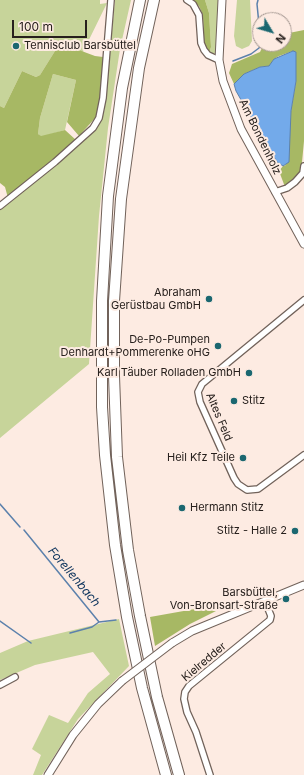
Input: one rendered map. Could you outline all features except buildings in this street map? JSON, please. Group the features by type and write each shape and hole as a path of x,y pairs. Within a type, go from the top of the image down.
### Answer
{"highway":[{"path":"140,0 122,88 109,189 102,301 102,407 105,455 115,545 127,617 142,688 166,775"},
{"path":"154,0 139,68 121,199 114,301 114,389 117,457 130,558 140,616 157,697 179,775"}],"main road":[{"name":"Am Bondenholz","path":"222,0 219,60 223,81 236,119 304,244"},
{"path":"48,775 73,735 98,704 122,681 172,644 192,631 303,587"}],"street":[{"path":"0,206 55,162 93,128 99,118 103,98 111,0"},
{"path":"187,0 193,4 200,15 204,50 208,55 219,60"},
{"path":"275,192 287,188 295,182 303,172 304,166"},
{"name":"Altes Feld","path":"304,300 202,384 198,392 200,402 234,478 238,484 247,490 258,489 304,455"},
{"name":"Kielredder","path":"210,775 196,732 187,712 184,699 185,692 189,686 270,620 271,616 265,601"},
{"path":"0,685 15,677"}],"green space":[{"path":"0,0 100,0 100,4 107,3 83,52 60,43 40,75 36,77 22,71 4,108 0,106"},
{"path":"115,0 131,0 120,49 108,128 99,216 89,364 0,438 0,208 99,123 104,113"},
{"path":"192,0 205,0 209,13 211,47 209,53 206,50 204,43 203,15 199,6"},
{"path":"205,0 218,0 216,52 213,55 209,53 211,47 209,13"},
{"path":"237,0 250,0 252,41 249,46 242,49 236,46 234,36"},
{"path":"304,30 304,141 301,173 285,187 279,171 286,165 291,111 296,81 296,52 292,51 292,32"},
{"path":"60,43 95,56 103,57 99,107 96,117 79,136 67,122 76,80 53,74 40,118 38,134 41,136 65,130 76,140 8,198 5,187 0,183 0,106 4,108 22,71 36,77 40,75"},
{"path":"260,52 290,52 274,59 270,66 260,67 244,74 234,84 229,73 232,64"},
{"path":"53,74 76,80 65,130 41,137 38,134 40,118"},
{"path":"234,602 190,624 155,646 150,617"},
{"path":"119,619 129,666 78,719 42,775 33,775 41,755 32,749 49,715 68,723 88,693 110,674 93,652 35,665 0,680 0,653 28,641"}],"water":[{"path":"292,51 296,52 296,81 291,111 289,162 283,166 277,162 236,91 234,84 244,74 260,67 269,66 274,59"}],"waterway":[{"path":"258,0 258,12"},
{"path":"233,61 254,52"},
{"name":"Forellenbach","path":"0,504 20,527"},
{"name":"Forellenbach","path":"24,530 99,622 116,620"},
{"path":"0,621 31,643"},
{"path":"70,633 92,627 99,622"}],"place":[{"name":"Tennisclub Barsbüttel","path":"16,46"},
{"name":"Abraham Gerüstbau GmbH","path":"209,299"},
{"name":"De-Po-Pumpen Denhardt+Pommerenke oHG","path":"218,346"},
{"name":"Karl Täuber Rolladen GmbH","path":"249,373"},
{"name":"Stitz","path":"234,401"},
{"name":"Heil Kfz Teile","path":"243,458"},
{"name":"Hermann Stitz","path":"182,508"},
{"name":"Stitz - Halle 2","path":"295,531"},
{"name":"Barsbüttel, Von-Bronsart-Straße","path":"286,599"}]}
